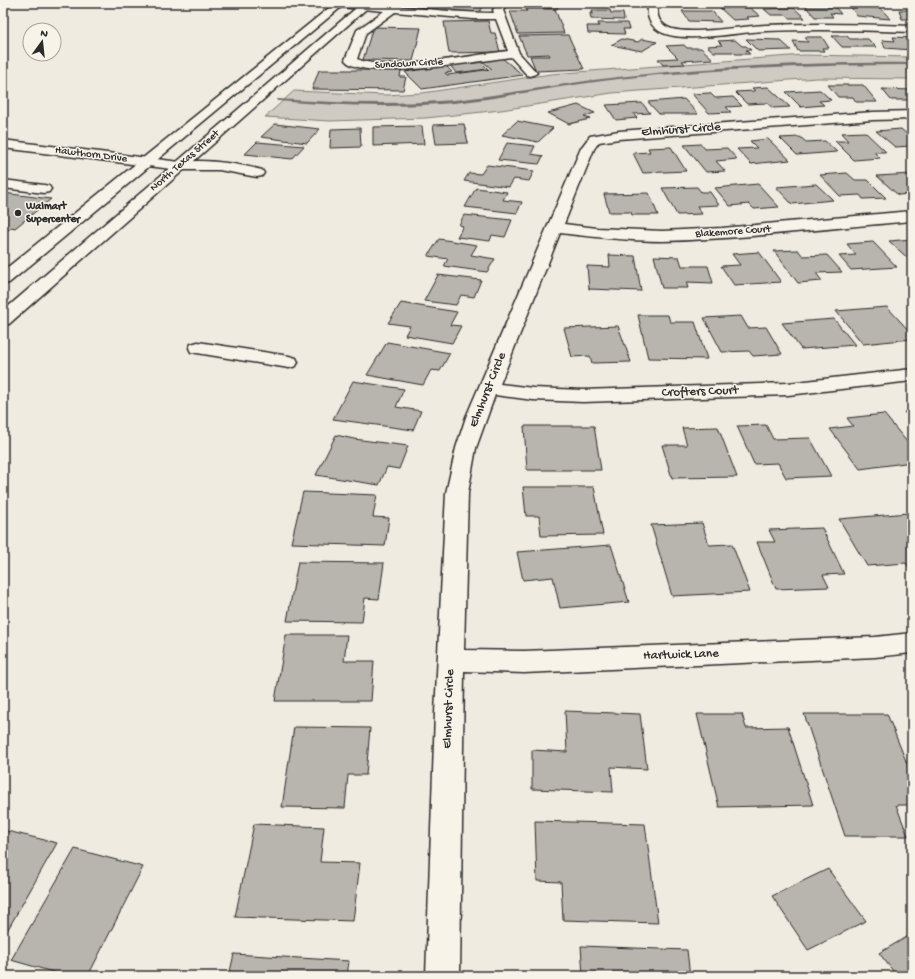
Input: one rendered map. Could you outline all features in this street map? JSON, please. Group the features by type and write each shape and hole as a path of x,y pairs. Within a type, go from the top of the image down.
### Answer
{"street":[{"path":"502,3 498,10 514,53 518,60 531,73"},
{"path":"654,3 651,10 657,26 669,32 692,33 816,27 912,29"},
{"path":"340,4 366,5 393,9 473,16 500,16"},
{"name":"North Texas Street","path":"3,278 340,4"},
{"name":"North Texas Street","path":"3,320 366,5"},
{"name":"Sundown Circle","path":"393,9 361,32 351,60 355,64 367,66 421,65 514,53"},
{"name":"Elmhurst Circle","path":"443,976 457,493 466,448 488,388 588,148 595,139 619,135 912,115"},
{"name":"Hawthorn Drive","path":"3,144 180,166"},
{"path":"3,184 44,189"},
{"name":"Blakemore Court","path":"554,228 597,233 662,236 722,233 912,216"},
{"path":"198,348 290,362"},
{"name":"Crofters Court","path":"488,388 533,394 583,396 788,390 912,375"},
{"name":"Hartwick Lane","path":"451,660 524,662 875,647 912,643"}],"shaded area":[{"path":"804,55 912,57 912,79 817,78 612,93 501,110 426,118 329,121 265,117 294,91 385,95 422,93 551,74"}],"building":[{"path":"394,3 414,3 409,7 391,6"},
{"path":"416,3 487,3 478,13 411,7"},
{"path":"515,3 560,3 557,9 513,5"},
{"path":"585,3 627,3 626,5 619,4 618,8 584,6"},
{"path":"749,7 760,16 747,17 749,19 733,20 720,8"},
{"path":"806,7 835,7 841,14 830,13 833,17 815,17"},
{"path":"851,7 881,8 890,19 857,16"},
{"path":"794,8 805,18 790,18 786,15 771,15 764,9"},
{"path":"526,9 555,9 564,33 518,34 510,11 527,11"},
{"path":"592,10 610,10 611,13 623,13 624,20 591,19 590,13 593,14"},
{"path":"899,10 912,10 912,19 902,19"},
{"path":"682,11 712,11 721,22 689,21"},
{"path":"488,21 491,33 495,33 500,52 449,53 444,22"},
{"path":"598,23 627,23 629,29 623,29 625,34 588,33 587,26 599,26"},
{"path":"373,27 421,28 413,61 363,60"},
{"path":"568,35 584,69 536,71 530,56 550,56 549,54 527,55 519,36"},
{"path":"832,36 847,36 850,39 868,39 876,47 842,47"},
{"path":"805,37 822,37 829,48 822,48 824,51 798,51 793,41 808,42"},
{"path":"893,37 912,38 912,50 885,48 882,40 895,41"},
{"path":"622,39 638,42 642,39 657,42 642,51 611,45"},
{"path":"746,39 780,40 791,50 758,51"},
{"path":"735,40 742,46 746,46 751,50 746,50 750,54 714,52 707,46 722,45 718,41"},
{"path":"684,45 687,48 701,48 713,59 682,61 685,64 663,65 658,59 678,58 666,46"},
{"path":"502,58 523,75 422,89 405,72 446,66 452,72 445,73 447,75 492,69 482,61"},
{"path":"481,62 488,69 456,73 450,65"},
{"path":"319,70 401,70 400,77 406,77 403,90 312,89"},
{"path":"828,85 863,85 877,102 856,102 853,97 838,97"},
{"path":"768,87 790,107 773,108 767,103 747,104 735,92 755,91 752,88"},
{"path":"882,89 912,90 912,100 891,100"},
{"path":"820,90 831,100 819,101 824,105 801,107 786,92"},
{"path":"710,93 715,98 733,97 742,106 726,107 731,112 709,113 692,94"},
{"path":"684,99 698,114 659,114 648,102"},
{"path":"642,103 650,113 633,114 637,118 616,120 606,105"},
{"path":"578,105 595,113 584,116 590,119 569,124 548,113"},
{"path":"517,121 553,128 538,142 502,135"},
{"path":"275,124 320,129 307,143 261,137"},
{"path":"464,124 468,143 436,144 433,125"},
{"path":"422,126 424,144 373,146 373,127"},
{"path":"360,128 361,147 330,148 331,129"},
{"path":"901,129 908,135 912,135 912,146 895,147 876,131"},
{"path":"865,132 886,152 874,152 880,158 854,160 835,141 848,141 841,133"},
{"path":"800,137 806,142 825,141 837,152 797,155 780,138"},
{"path":"768,139 790,160 751,164 737,149 757,148 750,141"},
{"path":"257,142 304,146 292,159 245,154"},
{"path":"507,143 535,146 531,154 543,156 539,164 498,160"},
{"path":"701,144 705,149 727,148 737,159 716,161 725,171 706,172 684,145"},
{"path":"671,147 686,171 643,173 633,153 650,152 648,148"},
{"path":"487,165 534,171 529,181 514,179 509,187 464,181 469,173 481,174"},
{"path":"847,173 855,180 868,180 886,198 863,199 860,195 840,196 820,175"},
{"path":"912,174 912,194 898,195 877,176"},
{"path":"758,184 779,207 754,209 749,204 730,206 715,188"},
{"path":"816,184 833,200 792,204 776,187"},
{"path":"697,187 701,192 710,192 719,205 697,206 702,214 677,215 662,188"},
{"path":"476,188 507,192 503,200 522,202 517,213 465,207"},
{"name":"Walmart Supercenter","path":"3,193 51,199 15,228 12,227 3,234"},
{"path":"649,193 658,215 632,215 631,212 609,212 604,194"},
{"path":"464,215 512,220 505,237 492,235 490,241 457,237 463,226 459,225"},
{"path":"439,239 477,245 471,255 495,259 487,272 444,266 448,259 428,256"},
{"path":"912,239 912,262 889,241"},
{"path":"873,242 897,267 851,270 839,256 856,255 847,244"},
{"path":"798,250 803,256 827,255 842,272 816,273 822,281 798,283 774,251"},
{"path":"759,252 781,282 734,285 721,266 740,265 732,254"},
{"path":"609,255 635,256 641,291 589,289 587,266 610,267"},
{"path":"654,256 679,257 682,266 708,266 713,283 686,282 688,288 662,288"},
{"path":"438,275 481,280 474,297 461,295 456,305 424,301"},
{"path":"401,303 457,312 450,325 461,326 452,343 405,335 410,326 388,323"},
{"path":"887,307 912,334 912,339 863,344 836,311"},
{"path":"638,315 668,315 670,322 695,322 707,359 648,358"},
{"path":"741,316 748,328 766,327 782,354 753,356 749,351 722,352 704,318"},
{"path":"834,319 855,345 801,349 782,323"},
{"path":"618,326 631,362 592,363 590,356 572,357 564,328"},
{"path":"387,342 450,353 440,371 431,370 423,385 367,375"},
{"path":"353,381 404,389 396,407 421,411 413,430 333,419"},
{"path":"912,411 912,421 904,412"},
{"path":"884,414 912,448 912,462 860,469 830,429 853,426 847,418"},
{"path":"766,425 773,439 810,438 831,476 786,478 778,463 754,464 737,426"},
{"path":"524,426 594,426 601,470 527,470"},
{"path":"718,427 737,477 672,478 662,445 687,445 682,428"},
{"path":"336,435 354,439 408,446 399,469 387,467 379,485 316,475"},
{"path":"523,487 594,487 603,535 541,536 539,516 526,516"},
{"path":"303,492 377,495 373,517 389,518 385,546 291,543"},
{"path":"908,513 912,519 912,572 906,563 867,566 839,519"},
{"path":"702,523 709,545 732,544 750,592 672,596 651,525"},
{"path":"822,528 844,574 823,575 829,587 776,589 757,542 775,542 769,530"},
{"path":"611,545 629,602 560,608 553,577 523,580 517,552"},
{"path":"298,562 384,563 379,599 365,598 362,622 287,621"},
{"path":"286,635 347,635 344,661 374,661 371,701 275,701"},
{"path":"565,711 640,714 647,769 611,767 613,792 532,789 532,750 567,752"},
{"path":"697,714 742,714 746,728 788,727 813,805 719,807"},
{"path":"804,714 887,714 912,776 912,805 896,805 908,836 845,836"},
{"path":"294,727 370,728 366,775 348,775 345,808 282,807"},
{"path":"535,821 645,824 658,923 563,920 561,882 537,881"},
{"path":"254,824 324,827 320,862 360,863 353,921 235,917"},
{"path":"3,830 57,843 3,938"},
{"path":"75,849 143,867 88,976 67,976 11,960"},
{"path":"828,869 866,921 808,950 772,896"},
{"path":"912,934 912,976 897,976 879,953"},
{"path":"581,946 687,950 690,976 583,976"},
{"path":"234,954 349,961 347,976 229,976"}],"waterway":[{"path":"278,100 353,104 428,103 500,96 618,78 692,71 802,65 912,64"}],"place":[{"name":"Walmart Supercenter","path":"18,213"}]}
